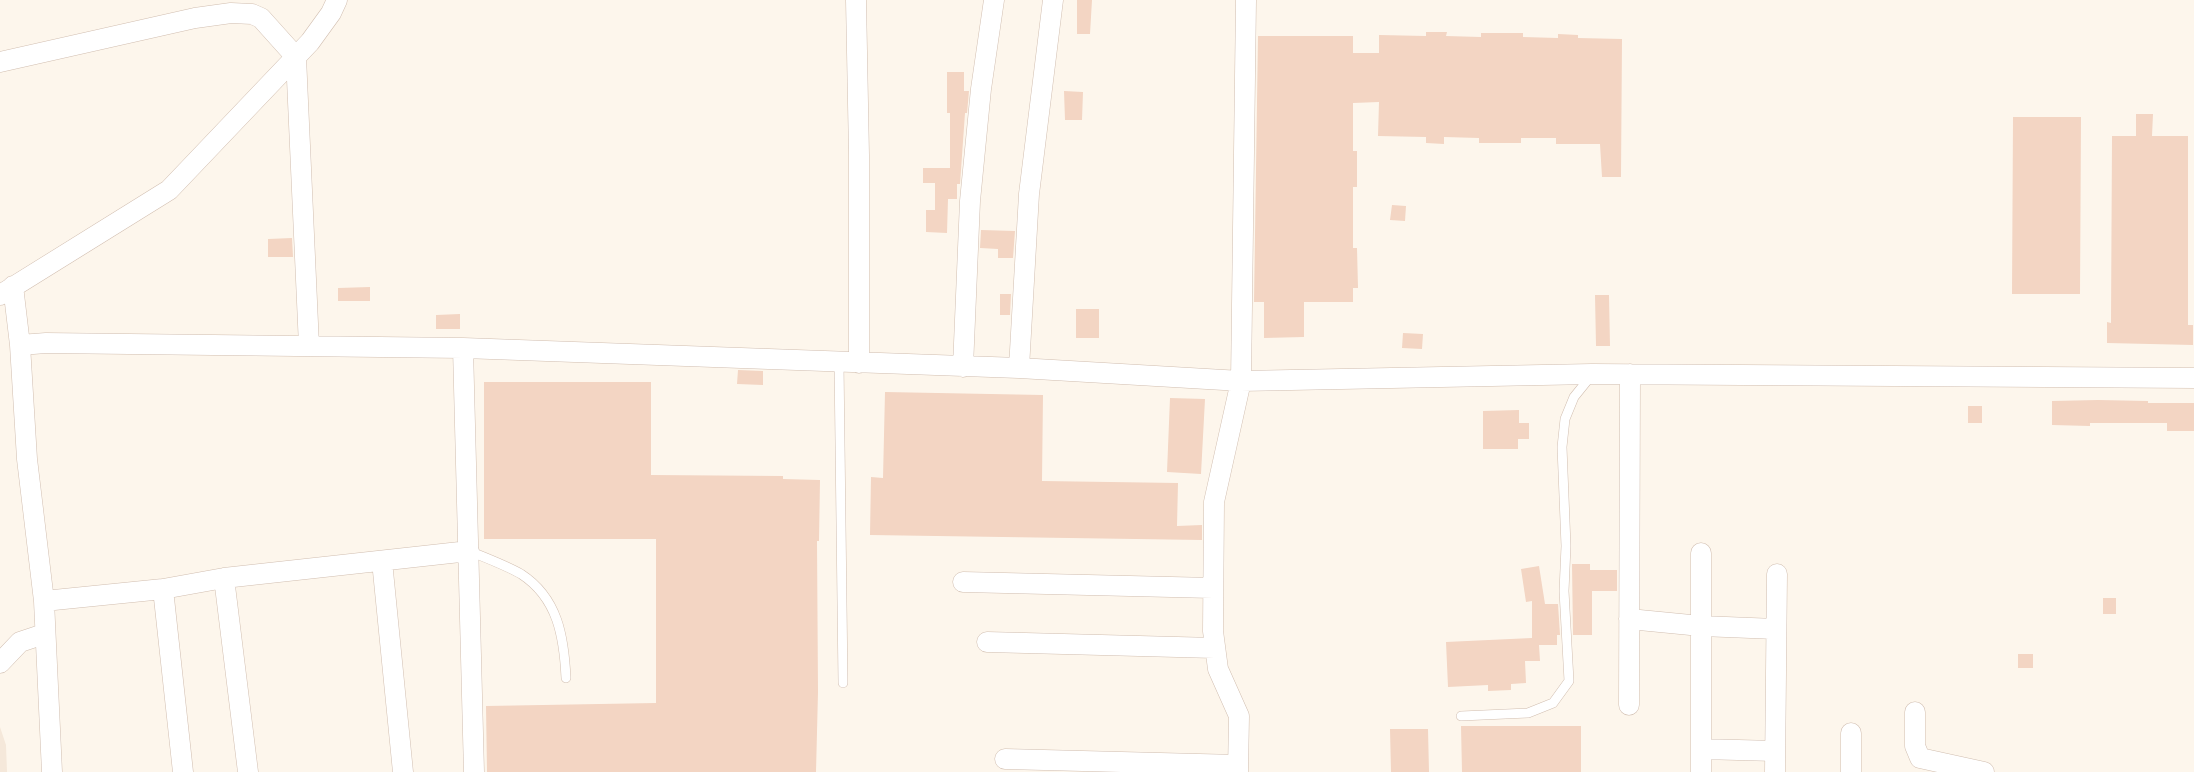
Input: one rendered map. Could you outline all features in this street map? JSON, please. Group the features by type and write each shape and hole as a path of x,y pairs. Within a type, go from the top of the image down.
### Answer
{"street":[{"path":"51,772 44,601 27,459 20,345 7,290 169,190 296,57 331,13 337,0"},
{"path":"849,363 860,155 856,0"},
{"path":"963,367 970,201 981,89 994,0"},
{"path":"1019,368 1029,194 1053,0"},
{"path":"1005,759 1238,768 1239,716 1218,669 1215,648 1214,502 1241,381 1246,0"},
{"path":"0,62 185,20 231,13 252,14 261,18 296,57 309,346"},
{"path":"20,345 46,343 463,348 1019,368 1241,381 1592,374 2194,378"},
{"path":"463,348 474,772"},
{"path":"1629,705 1630,374"},
{"path":"44,601 163,589 224,578 469,551"},
{"path":"1701,553 1701,772"},
{"path":"382,561 403,772"},
{"path":"1775,772 1777,574"},
{"path":"224,578 248,772"},
{"path":"963,582 1214,588"},
{"path":"163,589 183,772"},
{"path":"1629,619 1701,626 1776,629"},
{"path":"0,663 20,642 44,634"},
{"path":"987,642 1215,648"},
{"path":"1915,712 1915,746 1920,758 1984,772"},
{"path":"1851,733 1851,772"},
{"path":"1701,749 1775,751"}],"lane":[{"path":"843,683 849,363"},
{"path":"1461,716 1528,713 1553,703 1569,681 1564,591 1566,546 1562,447 1565,419 1574,397 1592,374"},
{"path":"469,551 521,574 541,591 556,616 564,643 566,678"}],"shaded area":[{"path":"0,727 6,745 7,772 0,772"}],"building":[{"path":"1077,0 1092,0 1090,34 1077,34"},
{"path":"1426,32 1447,32 1446,36 1481,37 1481,33 1523,33 1523,37 1558,38 1558,34 1578,35 1578,38 1622,39 1621,177 1602,177 1600,144 1556,144 1556,138 1521,138 1521,143 1479,143 1479,138 1444,137 1444,144 1426,143 1426,137 1378,136 1379,102 1353,103 1353,151 1357,151 1357,187 1353,187 1353,248 1357,248 1358,288 1353,288 1353,302 1304,302 1304,337 1264,338 1264,302 1254,302 1258,36 1353,36 1353,53 1379,53 1379,35 1426,36"},
{"path":"947,72 964,72 964,91 969,91 967,113 965,113 960,184 957,184 957,199 948,199 947,233 926,232 926,210 935,210 935,183 923,183 923,168 950,168"},
{"path":"1064,91 1083,92 1082,120 1065,120"},
{"path":"2136,114 2153,114 2152,136 2188,136 2188,325 2193,325 2193,345 2107,343 2107,322 2111,323 2112,136 2136,136"},
{"path":"2013,117 2081,117 2080,294 2012,294"},
{"path":"1392,205 1406,206 1405,221 1390,220"},
{"path":"981,230 1015,231 1013,258 998,258 998,249 980,248"},
{"path":"292,238 293,257 268,257 268,239"},
{"path":"370,287 370,301 338,301 338,288"},
{"path":"1000,294 1011,294 1010,315 1000,315"},
{"path":"1595,295 1609,295 1610,346 1596,346"},
{"path":"1076,309 1099,309 1099,338 1076,338"},
{"path":"460,314 460,329 436,329 436,315"},
{"path":"1403,333 1423,334 1422,349 1402,348"},
{"path":"738,370 763,371 763,385 737,384"},
{"path":"484,382 651,382 651,475 783,476 783,479 820,480 819,541 817,541 816,772 487,772 486,706 656,703 656,539 484,539"},
{"path":"885,392 1043,395 1042,481 1178,483 1177,526 1202,525 1202,540 870,535 871,477 883,478"},
{"path":"1170,398 1205,399 1201,474 1167,472"},
{"path":"2052,401 2194,403 2194,431 2167,431 2167,423 2052,425"},
{"path":"1968,406 1982,406 1982,423 1968,423"},
{"path":"1519,410 1519,423 1529,423 1529,439 1518,439 1518,449 1483,449 1483,411"},
{"path":"1572,564 1590,564 1590,570 1617,570 1617,591 1592,591 1592,635 1573,635"},
{"path":"1539,566 1545,604 1558,604 1560,635 1557,635 1557,645 1539,645 1540,661 1525,661 1526,683 1511,684 1511,690 1488,691 1488,685 1448,687 1446,642 1532,638 1532,601 1526,602 1521,569"},
{"path":"2103,598 2116,598 2116,614 2103,614"},
{"path":"2018,654 2033,654 2033,668 2018,668"},
{"path":"1461,726 1581,726 1581,772 1462,772"},
{"path":"1390,729 1428,729 1429,772 1391,772"}]}
